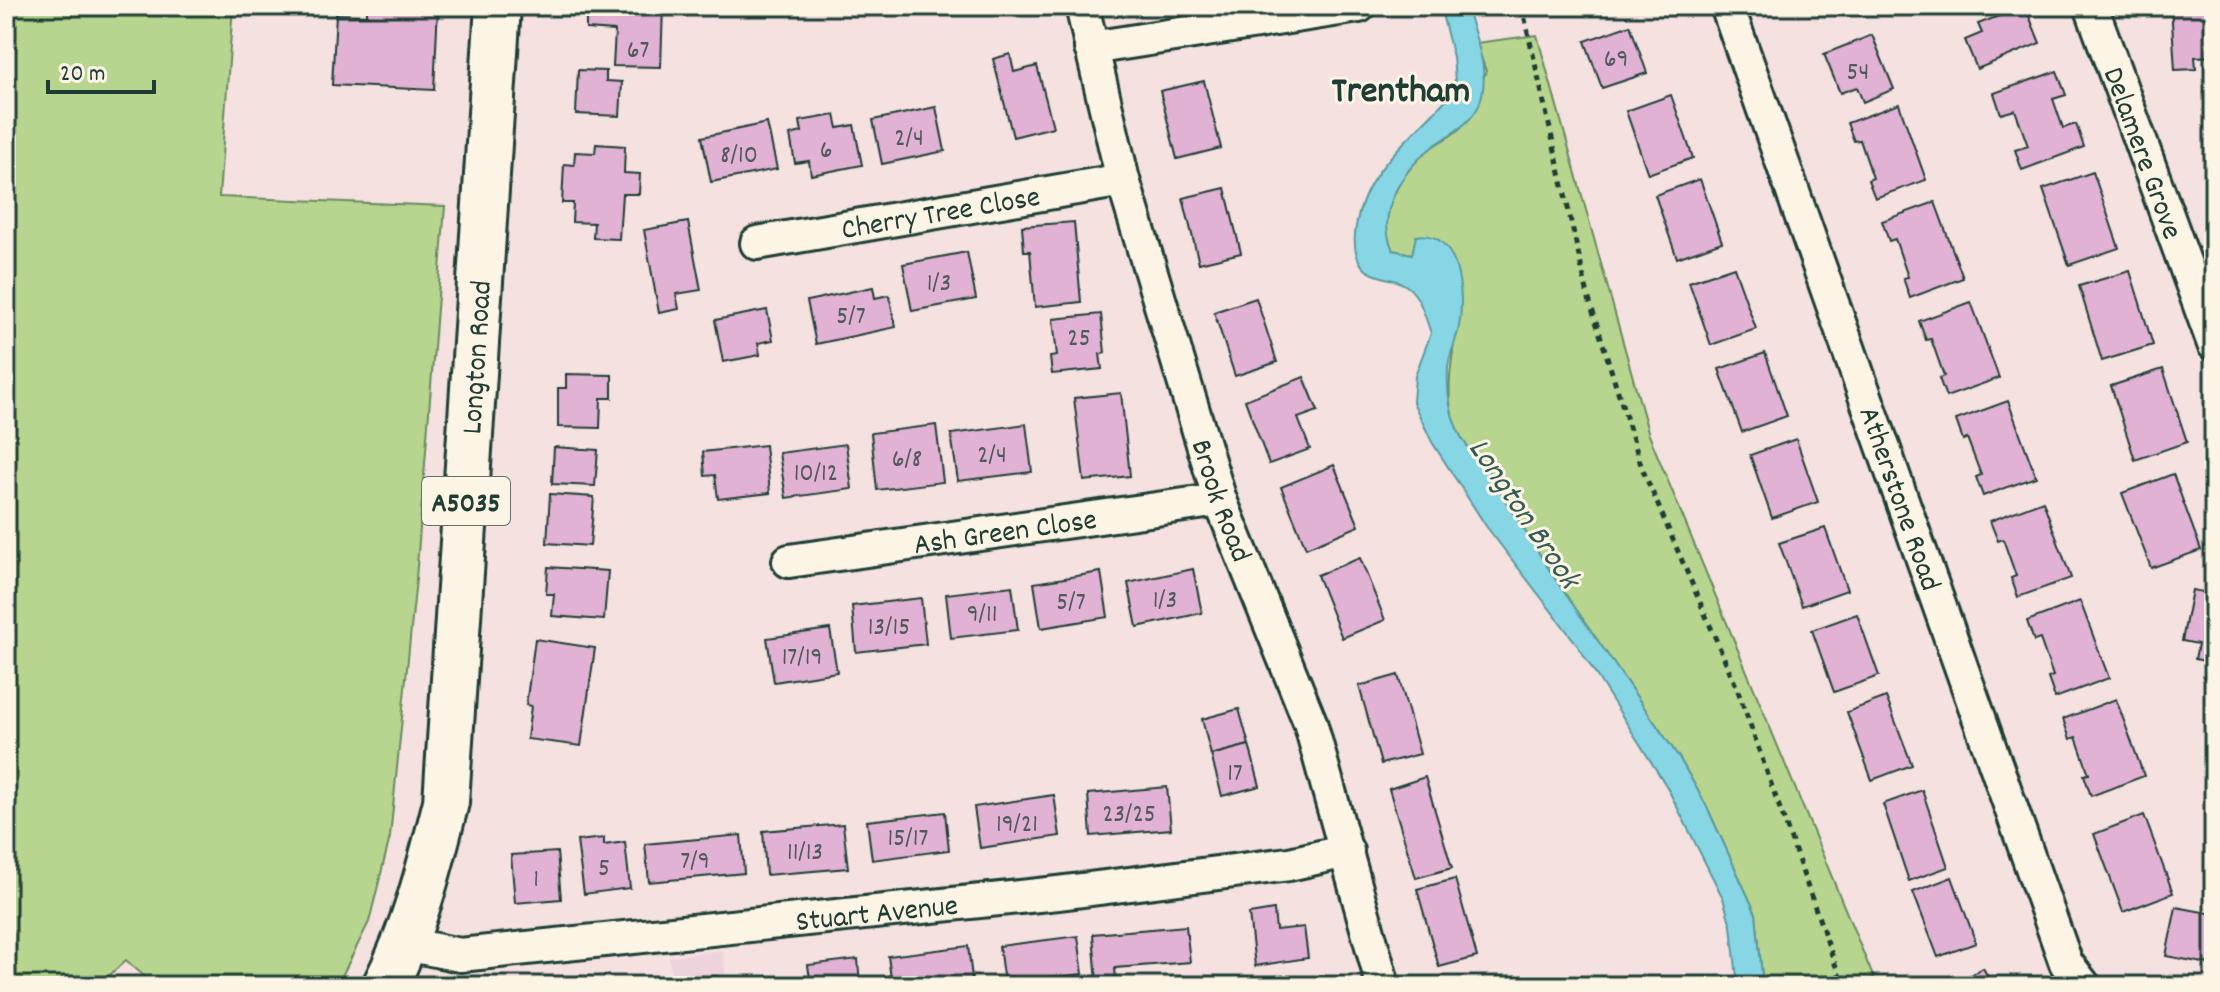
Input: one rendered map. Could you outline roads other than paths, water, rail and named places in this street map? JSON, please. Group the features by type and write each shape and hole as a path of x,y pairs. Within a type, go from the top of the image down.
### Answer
{"main road":[{"name":"Longton Road","path":"385,986 406,944 424,889 446,802 498,6"}],"street":[{"name":"Brook Road","path":"1082,6 1123,180 1220,500 1310,722 1383,986"},
{"path":"1091,48 1359,6"},
{"name":"Atherstone Road","path":"1727,6 2066,963 2084,986"},
{"name":"Delamere Grove","path":"2091,6 2214,344"},
{"name":"Cherry Tree Close","path":"757,243 1123,180"},
{"name":"Ash Green Close","path":"789,561 1220,500"},
{"name":"Stuart Avenue","path":"406,944 460,955 1058,893 1289,864 1347,851"}],"water":[{"path":"1440,6 1466,6 1483,66 1483,90 1472,117 1420,157 1401,181 1389,208 1388,236 1393,250 1412,254 1416,236 1430,236 1442,242 1450,253 1456,267 1461,298 1448,382 1450,408 1458,432 1482,462 1555,579 1680,759 1707,807 1756,914 1763,986 1738,986 1731,926 1723,898 1667,787 1576,643 1486,526 1432,442 1413,402 1415,376 1431,333 1418,300 1405,285 1369,272 1362,265 1355,248 1359,211 1367,191 1390,157 1450,95 1455,81 1453,57"}],"district":[{"name":"Trentham","path":"1401,88"}],"water label":[{"name":"Longton Brook","path":"1526,512"}]}
